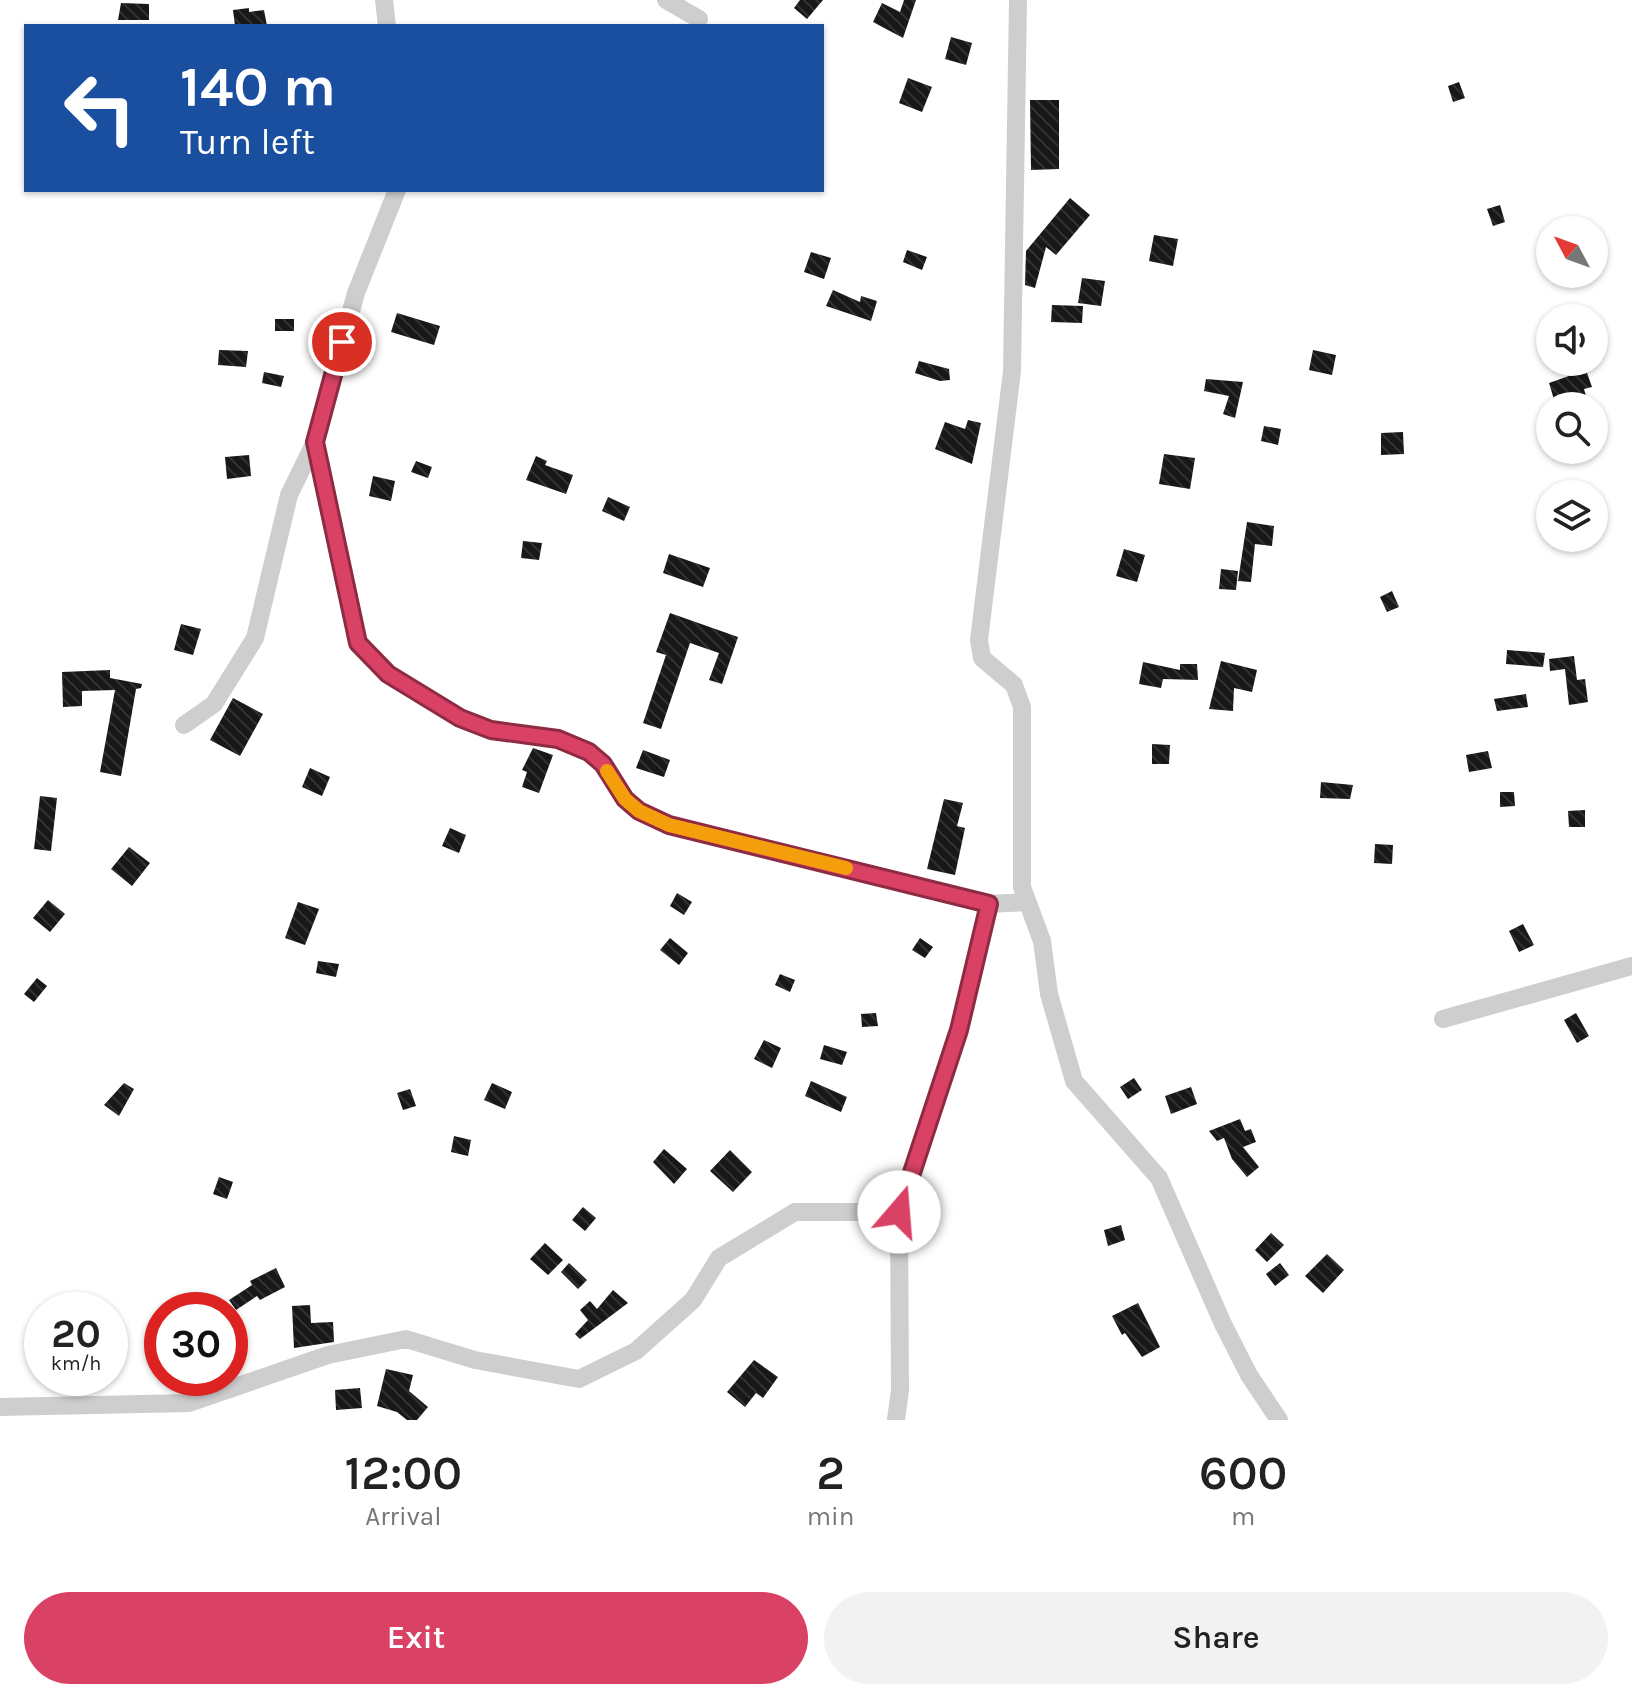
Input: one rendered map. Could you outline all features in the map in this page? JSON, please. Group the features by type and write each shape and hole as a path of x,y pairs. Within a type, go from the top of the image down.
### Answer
{"street":[{"path":"384,0 387,24"},
{"path":"666,0 699,19"},
{"path":"1018,0 1012,371 979,640 982,658 1014,685 1022,707 1022,887 1042,941 1049,994 1074,1081 1159,1178 1223,1324 1249,1375 1279,1420"},
{"path":"184,725 214,704 255,638 289,495 315,442 356,293 396,192"},
{"path":"315,442 358,643 388,674 460,718 491,730 558,739 589,752 603,764 625,799 639,811 669,825 989,904 1027,902"},
{"path":"896,1420 900,1390 899,1212 959,1030 989,904"},
{"path":"1443,1019 1632,966"},
{"path":"0,1407 189,1403 328,1355 406,1339 475,1360 579,1379 636,1351 693,1300 719,1258 795,1212 899,1212"}],"building":[{"path":"800,0 823,0 807,19 794,8"},
{"path":"904,0 916,0 903,38 873,22 882,3 900,12"},
{"path":"121,3 149,4 149,20 118,20"},
{"path":"233,10 264,10 267,24 235,24"},
{"path":"951,37 972,43 966,65 945,59"},
{"path":"908,78 932,87 922,112 899,103"},
{"path":"1459,82 1465,98 1453,102 1448,86"},
{"path":"1030,100 1059,100 1059,169 1031,170"},
{"path":"1070,198 1090,215 1056,255 1046,247 1035,288 1025,285 1026,251"},
{"path":"1500,205 1505,222 1493,226 1487,209"},
{"path":"1154,235 1178,239 1173,266 1149,261"},
{"path":"907,250 927,257 922,270 903,262"},
{"path":"811,252 831,258 824,279 804,272"},
{"path":"1082,278 1105,281 1101,306 1078,303"},
{"path":"833,290 860,302 861,296 877,301 871,321 826,306"},
{"path":"1052,305 1083,306 1082,323 1051,322"},
{"path":"397,313 440,326 434,345 391,332"},
{"path":"275,319 294,319 294,331 275,331"},
{"path":"219,350 248,351 246,367 218,365"},
{"path":"1313,350 1336,355 1332,375 1309,370"},
{"path":"919,361 949,369 950,380 940,381 915,373"},
{"path":"264,372 284,376 281,387 262,383"},
{"path":"1569,376 1588,376 1592,387 1584,389 1585,392 1552,392 1549,383"},
{"path":"1206,379 1243,382 1235,418 1223,414 1229,396 1204,391"},
{"path":"968,420 981,423 972,464 935,449 945,422 965,429"},
{"path":"1264,426 1281,429 1278,445 1261,441"},
{"path":"1403,432 1404,454 1381,455 1381,433"},
{"path":"1164,454 1195,458 1190,489 1159,484"},
{"path":"249,455 251,476 227,479 225,457"},
{"path":"536,456 547,461 545,465 573,475 566,494 526,480"},
{"path":"416,461 432,467 428,478 411,472"},
{"path":"373,476 395,481 391,501 369,496"},
{"path":"608,497 630,507 624,521 602,511"},
{"path":"1247,522 1274,526 1272,546 1255,544 1251,582 1238,581"},
{"path":"523,541 542,543 539,560 521,558"},
{"path":"1124,549 1145,555 1137,582 1116,576"},
{"path":"669,554 710,568 703,587 663,573"},
{"path":"1221,569 1238,571 1236,590 1219,589"},
{"path":"1392,591 1399,607 1387,612 1380,597"},
{"path":"670,613 738,637 722,684 709,680 719,653 690,643 661,729 643,723 666,655 656,652"},
{"path":"181,624 201,629 193,655 174,650"},
{"path":"1507,650 1545,653 1543,667 1506,664"},
{"path":"1574,656 1577,680 1585,679 1588,702 1569,705 1565,669 1550,671 1549,659"},
{"path":"1221,661 1257,670 1252,692 1234,688 1233,711 1209,709"},
{"path":"1143,662 1180,670 1180,664 1197,664 1198,680 1163,679 1161,688 1139,684"},
{"path":"110,670 110,678 142,684 141,688 136,689 121,776 100,772 115,690 82,691 82,706 63,707 62,672"},
{"path":"1526,694 1528,707 1497,711 1494,699"},
{"path":"233,698 263,714 240,756 210,740"},
{"path":"1152,744 1170,745 1169,764 1152,764"},
{"path":"533,748 553,755 539,793 522,787 527,772 522,770"},
{"path":"643,750 670,760 664,777 636,768"},
{"path":"1488,751 1492,768 1469,772 1466,755"},
{"path":"310,768 330,777 322,796 302,787"},
{"path":"1321,782 1353,785 1350,799 1320,798"},
{"path":"1500,792 1514,792 1515,806 1500,807"},
{"path":"40,796 57,798 51,851 34,849"},
{"path":"944,799 963,803 957,826 965,828 955,875 927,869"},
{"path":"1585,810 1585,827 1569,827 1568,811"},
{"path":"450,828 466,835 459,853 442,846"},
{"path":"1375,844 1393,845 1392,864 1374,863"},
{"path":"129,847 150,863 132,886 111,869"},
{"path":"677,893 692,902 684,915 670,906"},
{"path":"48,900 65,914 50,932 33,918"},
{"path":"298,902 319,909 305,945 285,938"},
{"path":"1523,924 1534,945 1519,952 1509,931"},
{"path":"670,938 688,953 679,965 660,950"},
{"path":"920,938 933,947 925,958 912,950"},
{"path":"318,961 339,964 336,977 316,973"},
{"path":"780,974 795,980 790,992 775,985"},
{"path":"37,978 47,986 34,1002 24,994"},
{"path":"876,1013 878,1026 862,1027 861,1014"},
{"path":"1576,1013 1589,1036 1577,1043 1564,1020"},
{"path":"764,1040 781,1048 772,1068 754,1059"},
{"path":"824,1045 847,1052 842,1065 820,1059"},
{"path":"1134,1078 1142,1090 1128,1099 1120,1087"},
{"path":"811,1081 847,1097 841,1112 805,1096"},
{"path":"124,1083 134,1089 119,1116 104,1105"},
{"path":"492,1083 512,1092 505,1109 484,1100"},
{"path":"1191,1087 1197,1104 1171,1114 1165,1096"},
{"path":"410,1089 416,1106 403,1110 397,1093"},
{"path":"1240,1119 1245,1131 1251,1129 1256,1142 1243,1147 1259,1167 1247,1177 1232,1159 1224,1138 1217,1141 1209,1131"},
{"path":"454,1136 471,1140 468,1156 451,1152"},
{"path":"664,1149 687,1169 674,1184 653,1162"},
{"path":"730,1150 752,1172 733,1192 710,1171"},
{"path":"219,1177 233,1182 227,1199 213,1194"},
{"path":"583,1207 596,1218 585,1231 572,1220"},
{"path":"1121,1225 1125,1240 1108,1246 1104,1230"},
{"path":"1271,1233 1284,1245 1267,1262 1255,1250"},
{"path":"545,1243 563,1260 548,1275 530,1259"},
{"path":"1327,1254 1344,1270 1323,1293 1305,1276"},
{"path":"569,1263 587,1280 578,1289 561,1272"},
{"path":"1280,1263 1289,1275 1275,1286 1266,1274"},
{"path":"276,1268 285,1287 260,1300 257,1296 248,1302 248,1292 241,1292 252,1285 250,1281"},
{"path":"613,1290 628,1303 580,1339 575,1334 588,1320 580,1310 590,1301 597,1309"},
{"path":"1138,1303 1160,1347 1142,1357 1125,1333 1122,1335 1112,1316"},
{"path":"310,1305 311,1323 333,1322 334,1342 294,1348 292,1306"},
{"path":"754,1360 778,1377 763,1398 756,1393 745,1407 727,1392"},
{"path":"386,1369 413,1375 409,1391 428,1407 417,1420 407,1420 397,1412 377,1406"},
{"path":"360,1388 362,1408 336,1410 335,1390"}],"slow traffic":[{"path":"607,771 625,799 639,811 669,825 846,868"}],"route":[{"path":"342,342 315,442 358,643 388,674 460,718 491,730 558,739 589,752 603,764 625,799 639,811 669,825 989,904 959,1030 899,1212"}]}
